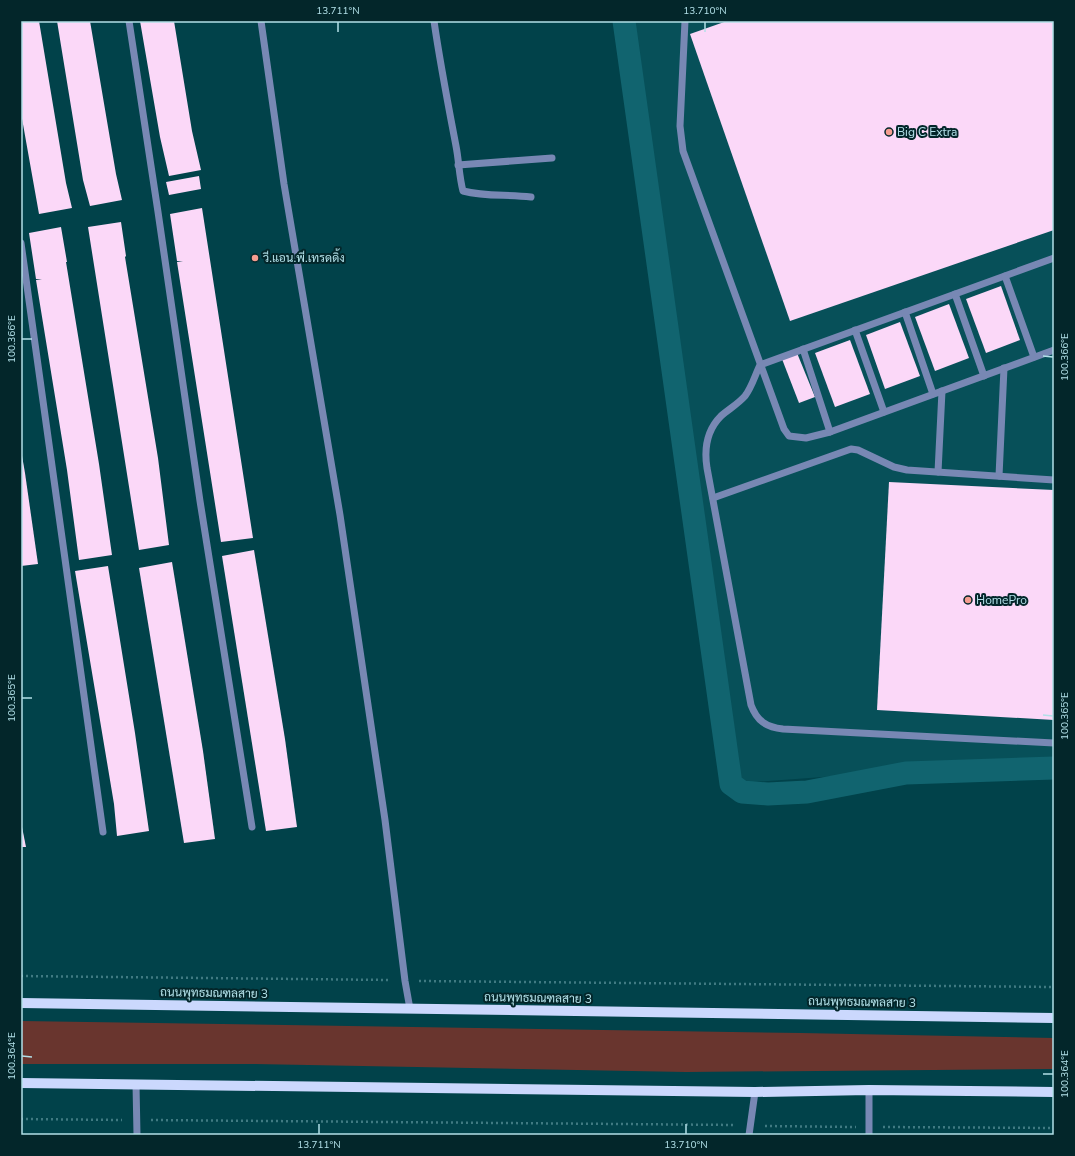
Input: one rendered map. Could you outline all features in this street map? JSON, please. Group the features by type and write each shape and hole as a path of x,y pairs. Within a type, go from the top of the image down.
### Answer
{"main road":[{"name":"ถนนพุทธมณฑลสาย 3","path":"21,1003 1054,1018"},
{"path":"21,1083 755,1092 869,1090 1054,1092"}],"street":[{"path":"129,21 199,493 252,827"},
{"path":"261,21 284,184 340,515 385,820 405,981 410,1009"},
{"path":"434,21 441,70 457,150 463,191 477,195 515,195 531,198"},
{"path":"685,21 680,126 683,151 760,365 784,429 789,436 806,438 830,432 1054,350"},
{"path":"458,165 552,158"},
{"path":"21,243 103,832"},
{"path":"1053,260 904,312 760,365 745,396 721,416 711,430 705,454 706,468 713,498 751,705 757,718 766,725 783,729 1054,743"},
{"path":"1005,276 1034,357"},
{"path":"955,294 984,376"},
{"path":"904,312 933,394"},
{"path":"855,330 884,412"},
{"path":"803,349 830,432"},
{"path":"999,476 1004,368"},
{"path":"938,472 942,391"},
{"path":"713,498 851,449 858,450 898,468 1054,480"},
{"path":"136,1084 137,1135"},
{"path":"868,1135 869,1090"},
{"path":"749,1135 755,1092"}],"path":[{"path":"21,976 1054,987"},
{"path":"21,1119 1054,1128"}],"shaded area":[{"path":"623,21 1054,21 1054,771 917,770 740,783 680,464"},
{"path":"21,1021 1054,1038 1054,1069 686,1072 252,1064 21,1064"}],"building":[{"path":"21,21 39,21 66,183 72,208 39,214 21,113"},
{"path":"57,21 90,21 116,174 122,200 90,206 83,180"},
{"path":"140,21 174,21 192,131 201,170 169,176 160,137"},
{"name":"Big C Extra","path":"727,21 1054,21 1054,230 790,321 690,34"},
{"path":"199,176 201,189 169,195 166,182"},
{"path":"202,208 253,538 221,542 177,262 183,261 177,261 170,214"},
{"path":"121,222 125,257 158,458 169,545 139,550 88,227"},
{"path":"61,227 112,555 79,560 67,470 36,280 42,279 36,279 29,233"},
{"path":"1001,286 1020,340 986,353 966,299"},
{"path":"949,304 969,358 935,371 915,317"},
{"path":"900,322 920,376 885,389 866,335"},
{"path":"850,340 870,394 835,407 815,353"},
{"path":"797,353 815,397 799,403 782,359"},
{"path":"21,450 38,564 21,566"},
{"name":"HomePro","path":"889,482 1054,490 1054,720 877,710"},
{"path":"254,550 285,739 297,827 266,831 222,556"},
{"path":"172,562 203,751 215,839 184,843 139,568"},
{"path":"108,566 149,831 117,836 114,804 75,571"},
{"path":"21,822 26,847 21,847"}],"waterway":[{"path":"624,21 731,784 742,792 768,794 807,792 906,773 1054,768"}],"place":[{"name":"Big C Extra","path":"889,132"},
{"name":"วี.แอน.พี.เทรดดิ้ง","path":"255,258"},
{"name":"HomePro","path":"968,600"}]}
